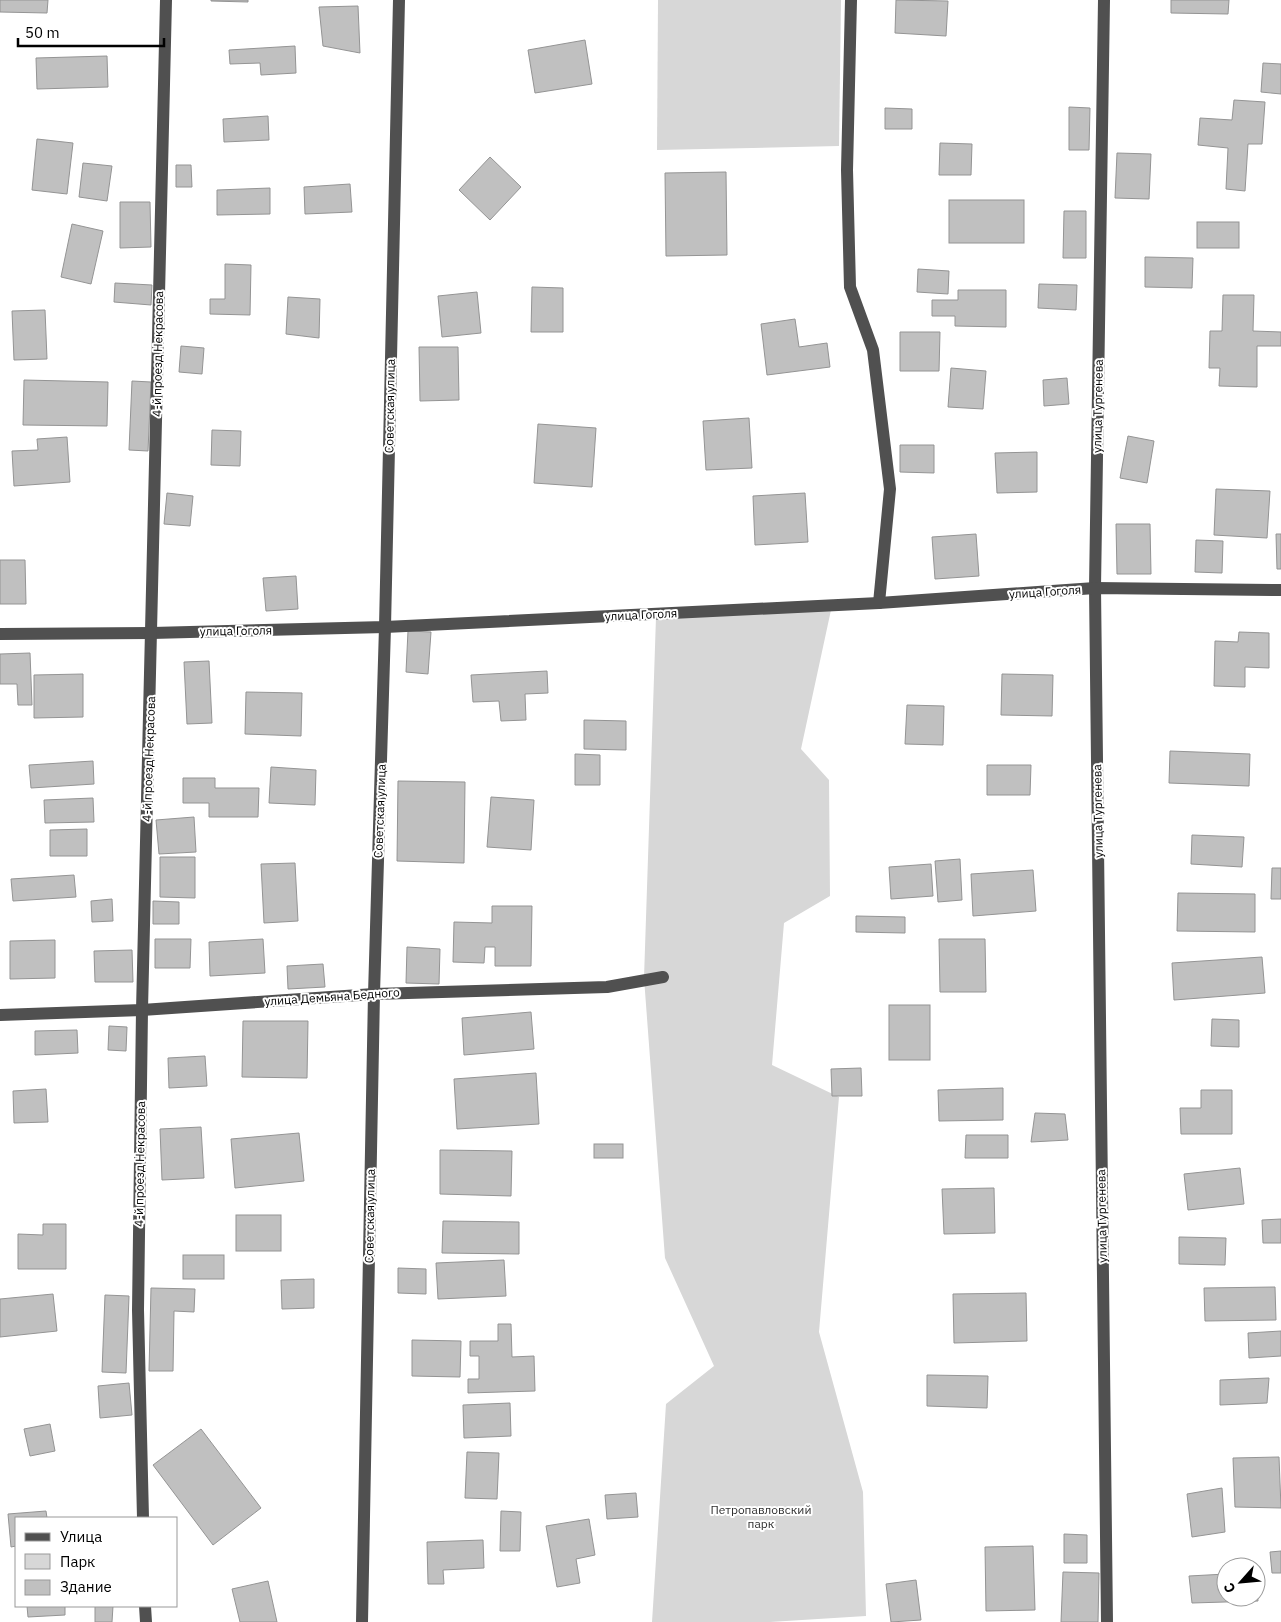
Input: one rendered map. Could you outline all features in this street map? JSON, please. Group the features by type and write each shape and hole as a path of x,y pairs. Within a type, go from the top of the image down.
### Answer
{"street":[{"name":"4-й проезд Некрасова","path":"143,1517 138,1310 142,1010 166,0"},
{"name":"Советская улица","path":"362,1622 374,994 385,627 399,0"},
{"path":"851,0 847,170 850,287 873,350 890,489 879,603"},
{"name":"улица Тургенева","path":"1104,0 1096,588 1107,1622"},
{"name":"улица Гоголя","path":"0,634 152,633 385,627 879,603 1096,588 1281,590"},
{"name":"улица Демьяна Бедного","path":"0,1015 142,1010 374,994 608,987 663,977"},
{"path":"145,1607 146,1622"}],"green space":[{"path":"658,0 841,0 839,146 657,150"},
{"name":"Петропавловский парк","path":"831,610 801,749 829,780 830,896 784,923 772,1065 839,1097 819,1332 863,1492 866,1616 770,1622 652,1622 666,1404 714,1366 665,1258 644,978 656,617"}],"building":[{"path":"0,0 48,0 47,13 0,12"},
{"path":"248,0 248,2 211,1"},
{"path":"896,0 948,1 946,36 895,33"},
{"path":"1171,0 1229,0 1228,14 1171,13"},
{"path":"358,6 360,53 323,46 319,7"},
{"path":"585,40 592,84 535,93 528,50"},
{"path":"295,46 296,73 261,75 260,63 230,64 229,50"},
{"path":"107,56 108,87 37,89 36,58"},
{"path":"1263,63 1281,64 1281,94 1261,92"},
{"path":"1234,100 1265,102 1262,144 1248,144 1245,191 1226,189 1228,148 1198,145 1200,118 1232,120"},
{"path":"1069,107 1090,108 1089,150 1069,150"},
{"path":"885,108 912,109 912,129 885,129"},
{"path":"268,116 269,140 224,142 223,119"},
{"path":"37,139 73,143 67,194 32,190"},
{"path":"940,143 972,144 971,175 939,175"},
{"path":"1117,153 1151,154 1149,199 1115,198"},
{"path":"490,157 521,187 490,220 459,190"},
{"path":"83,163 112,166 107,201 79,197"},
{"path":"176,165 191,165 192,187 176,187"},
{"path":"726,172 727,255 666,256 665,173"},
{"path":"350,184 352,212 305,214 304,187"},
{"path":"270,188 270,214 217,215 217,190"},
{"path":"949,200 1024,200 1024,243 949,243"},
{"path":"120,202 150,202 151,247 120,248"},
{"path":"1064,211 1086,211 1086,258 1063,258"},
{"path":"1197,222 1239,222 1239,248 1197,248"},
{"path":"72,224 103,231 91,284 61,277"},
{"path":"1145,257 1193,258 1192,288 1145,287"},
{"path":"225,264 251,265 250,315 210,314 210,299 225,299"},
{"path":"918,269 949,271 948,294 917,292"},
{"path":"115,283 152,285 151,305 114,302"},
{"path":"1039,284 1077,285 1076,310 1038,308"},
{"path":"532,287 563,288 563,332 531,332"},
{"path":"958,290 1006,290 1006,327 955,326 955,316 932,316 932,300 958,300"},
{"path":"477,292 481,333 442,337 438,296"},
{"path":"1223,295 1254,295 1253,331 1281,332 1281,346 1257,346 1257,387 1219,386 1220,368 1209,368 1210,331 1222,331"},
{"path":"288,297 320,299 319,338 286,334"},
{"path":"45,310 47,359 14,360 12,311"},
{"path":"795,319 799,347 827,343 830,367 767,375 761,324"},
{"path":"900,332 940,332 939,371 900,371"},
{"path":"181,346 204,348 202,374 179,372"},
{"path":"419,347 458,347 459,400 420,401"},
{"path":"951,368 986,371 983,409 948,407"},
{"path":"1067,378 1069,404 1044,406 1043,380"},
{"path":"24,380 108,382 107,426 23,425"},
{"path":"132,381 151,382 148,451 129,450"},
{"path":"749,418 752,468 706,470 703,421"},
{"path":"538,424 596,428 592,487 534,483"},
{"path":"212,430 241,431 240,466 211,465"},
{"path":"1128,436 1154,441 1147,483 1120,478"},
{"path":"67,437 70,482 14,486 12,451 38,450 37,439"},
{"path":"900,445 934,445 934,473 900,472"},
{"path":"1037,452 1037,492 997,493 995,453"},
{"path":"1216,489 1270,491 1267,538 1214,535"},
{"path":"167,493 193,496 190,526 164,524"},
{"path":"805,493 808,542 755,545 753,496"},
{"path":"1116,524 1150,524 1151,574 1117,574"},
{"path":"976,534 979,576 935,579 932,537"},
{"path":"1276,534 1281,534 1281,569 1277,569"},
{"path":"1196,540 1223,541 1222,573 1195,572"},
{"path":"0,560 25,560 26,604 0,604"},
{"path":"296,576 298,609 266,611 263,578"},
{"path":"408,631 431,632 428,674 406,672"},
{"path":"1239,632 1269,633 1269,668 1245,667 1245,687 1214,686 1215,641 1238,642"},
{"path":"30,653 32,705 18,705 17,684 0,684 0,654"},
{"path":"209,661 212,723 187,724 184,662"},
{"path":"547,671 548,693 525,694 526,720 501,721 499,701 473,702 471,675"},
{"path":"83,674 83,717 34,718 34,675"},
{"path":"1002,674 1053,675 1052,716 1001,715"},
{"path":"246,692 302,693 301,736 245,734"},
{"path":"907,705 944,706 943,745 905,744"},
{"path":"584,720 626,721 626,750 584,749"},
{"path":"1170,751 1250,754 1249,786 1169,783"},
{"path":"575,754 600,755 600,785 575,785"},
{"path":"93,761 94,784 31,788 29,765"},
{"path":"987,765 1031,765 1030,795 987,795"},
{"path":"271,767 316,770 315,805 269,803"},
{"path":"183,778 215,778 215,788 259,788 258,817 209,817 209,803 183,803"},
{"path":"398,781 465,782 464,863 397,861"},
{"path":"491,797 534,800 531,850 487,847"},
{"path":"93,798 94,822 45,823 44,800"},
{"path":"194,817 196,852 159,854 156,820"},
{"path":"87,829 87,856 50,856 50,830"},
{"path":"1192,835 1244,837 1242,867 1191,864"},
{"path":"160,857 195,857 195,898 160,897"},
{"path":"960,859 962,900 938,902 935,861"},
{"path":"295,863 298,921 264,923 261,864"},
{"path":"931,864 933,896 891,899 889,867"},
{"path":"1272,868 1281,868 1281,899 1271,899"},
{"path":"1033,870 1036,911 973,916 971,874"},
{"path":"74,875 76,897 13,901 11,879"},
{"path":"1178,893 1255,894 1255,932 1177,931"},
{"path":"112,899 113,921 92,922 91,901"},
{"path":"153,901 179,902 179,924 153,924"},
{"path":"492,906 532,906 531,966 495,966 495,947 485,947 484,963 453,962 454,922 492,923"},
{"path":"856,916 905,917 905,933 856,932"},
{"path":"155,939 191,939 190,968 155,968"},
{"path":"263,939 265,973 210,976 209,942"},
{"path":"939,939 985,939 986,992 940,992"},
{"path":"55,940 55,978 10,979 10,941"},
{"path":"407,947 440,949 439,984 406,983"},
{"path":"132,950 133,982 95,982 94,951"},
{"path":"1262,957 1265,993 1174,1000 1172,963"},
{"path":"323,964 325,987 288,989 287,966"},
{"path":"889,1005 930,1005 930,1060 889,1060"},
{"path":"531,1012 534,1049 464,1055 462,1018"},
{"path":"1212,1019 1239,1020 1239,1047 1211,1046"},
{"path":"243,1021 308,1021 307,1078 242,1077"},
{"path":"109,1026 127,1027 126,1051 108,1050"},
{"path":"77,1030 78,1053 35,1055 35,1031"},
{"path":"205,1056 207,1086 169,1088 168,1058"},
{"path":"861,1068 862,1096 832,1096 831,1069"},
{"path":"536,1073 539,1124 457,1129 454,1079"},
{"path":"1003,1088 1003,1120 939,1121 938,1090"},
{"path":"46,1089 48,1122 14,1123 13,1091"},
{"path":"1201,1090 1232,1090 1232,1134 1181,1134 1180,1108 1201,1108"},
{"path":"1035,1113 1065,1114 1068,1140 1031,1142"},
{"path":"201,1127 204,1178 162,1180 160,1129"},
{"path":"299,1133 304,1181 235,1188 231,1139"},
{"path":"966,1135 1008,1135 1008,1158 965,1158"},
{"path":"594,1144 623,1144 623,1158 594,1158"},
{"path":"440,1150 512,1151 511,1196 440,1194"},
{"path":"1240,1168 1244,1204 1188,1210 1184,1174"},
{"path":"994,1188 995,1233 944,1234 942,1189"},
{"path":"236,1215 281,1215 281,1251 236,1251"},
{"path":"1281,1219 1281,1243 1263,1243 1262,1220"},
{"path":"443,1221 519,1222 519,1254 442,1253"},
{"path":"43,1224 66,1224 66,1269 18,1269 18,1234 43,1235"},
{"path":"1179,1237 1226,1238 1225,1265 1179,1264"},
{"path":"183,1255 224,1255 224,1279 183,1279"},
{"path":"504,1260 506,1296 438,1299 436,1263"},
{"path":"398,1268 426,1269 426,1294 398,1293"},
{"path":"314,1279 314,1308 282,1309 281,1280"},
{"path":"1275,1287 1276,1320 1205,1321 1204,1288"},
{"path":"151,1288 195,1289 194,1312 174,1311 173,1371 149,1371"},
{"path":"1026,1293 1027,1341 954,1343 953,1294"},
{"path":"53,1294 57,1331 0,1337 0,1299"},
{"path":"105,1295 129,1296 126,1373 102,1372"},
{"path":"498,1324 511,1324 512,1357 534,1356 535,1391 468,1393 468,1379 479,1379 479,1356 470,1356 470,1341 498,1341"},
{"path":"1281,1331 1281,1356 1249,1358 1248,1333"},
{"path":"412,1340 461,1341 460,1377 412,1376"},
{"path":"927,1375 988,1376 987,1408 927,1406"},
{"path":"1269,1378 1267,1403 1220,1405 1220,1380"},
{"path":"129,1383 132,1415 100,1418 98,1386"},
{"path":"510,1403 511,1436 464,1438 463,1405"},
{"path":"50,1424 55,1451 30,1456 24,1429"},
{"path":"201,1429 261,1508 213,1545 153,1465"},
{"path":"467,1452 499,1453 497,1499 465,1498"},
{"path":"1279,1457 1281,1508 1235,1507 1233,1458"},
{"path":"1222,1488 1225,1532 1192,1537 1187,1494"},
{"path":"636,1493 638,1517 607,1519 605,1495"},
{"path":"46,1511 47,1517 15,1517 15,1546 11,1547 8,1514"},
{"path":"501,1511 521,1512 520,1551 500,1551"},
{"path":"589,1519 595,1555 576,1559 580,1583 557,1587 546,1526"},
{"path":"1064,1534 1087,1535 1087,1563 1064,1563"},
{"path":"483,1540 484,1568 443,1570 444,1584 428,1584 427,1542"},
{"path":"1033,1546 1035,1610 986,1611 985,1547"},
{"path":"1281,1551 1281,1573 1272,1573 1270,1552"},
{"path":"1063,1572 1099,1573 1098,1622 1061,1622"},
{"path":"1216,1575 1216,1602 1192,1603 1189,1576"},
{"path":"916,1580 921,1620 891,1622 886,1584"},
{"path":"268,1581 277,1622 240,1622 232,1589"},
{"path":"27,1607 65,1607 65,1615 28,1617"},
{"path":"95,1607 113,1607 112,1622 95,1622"}]}
